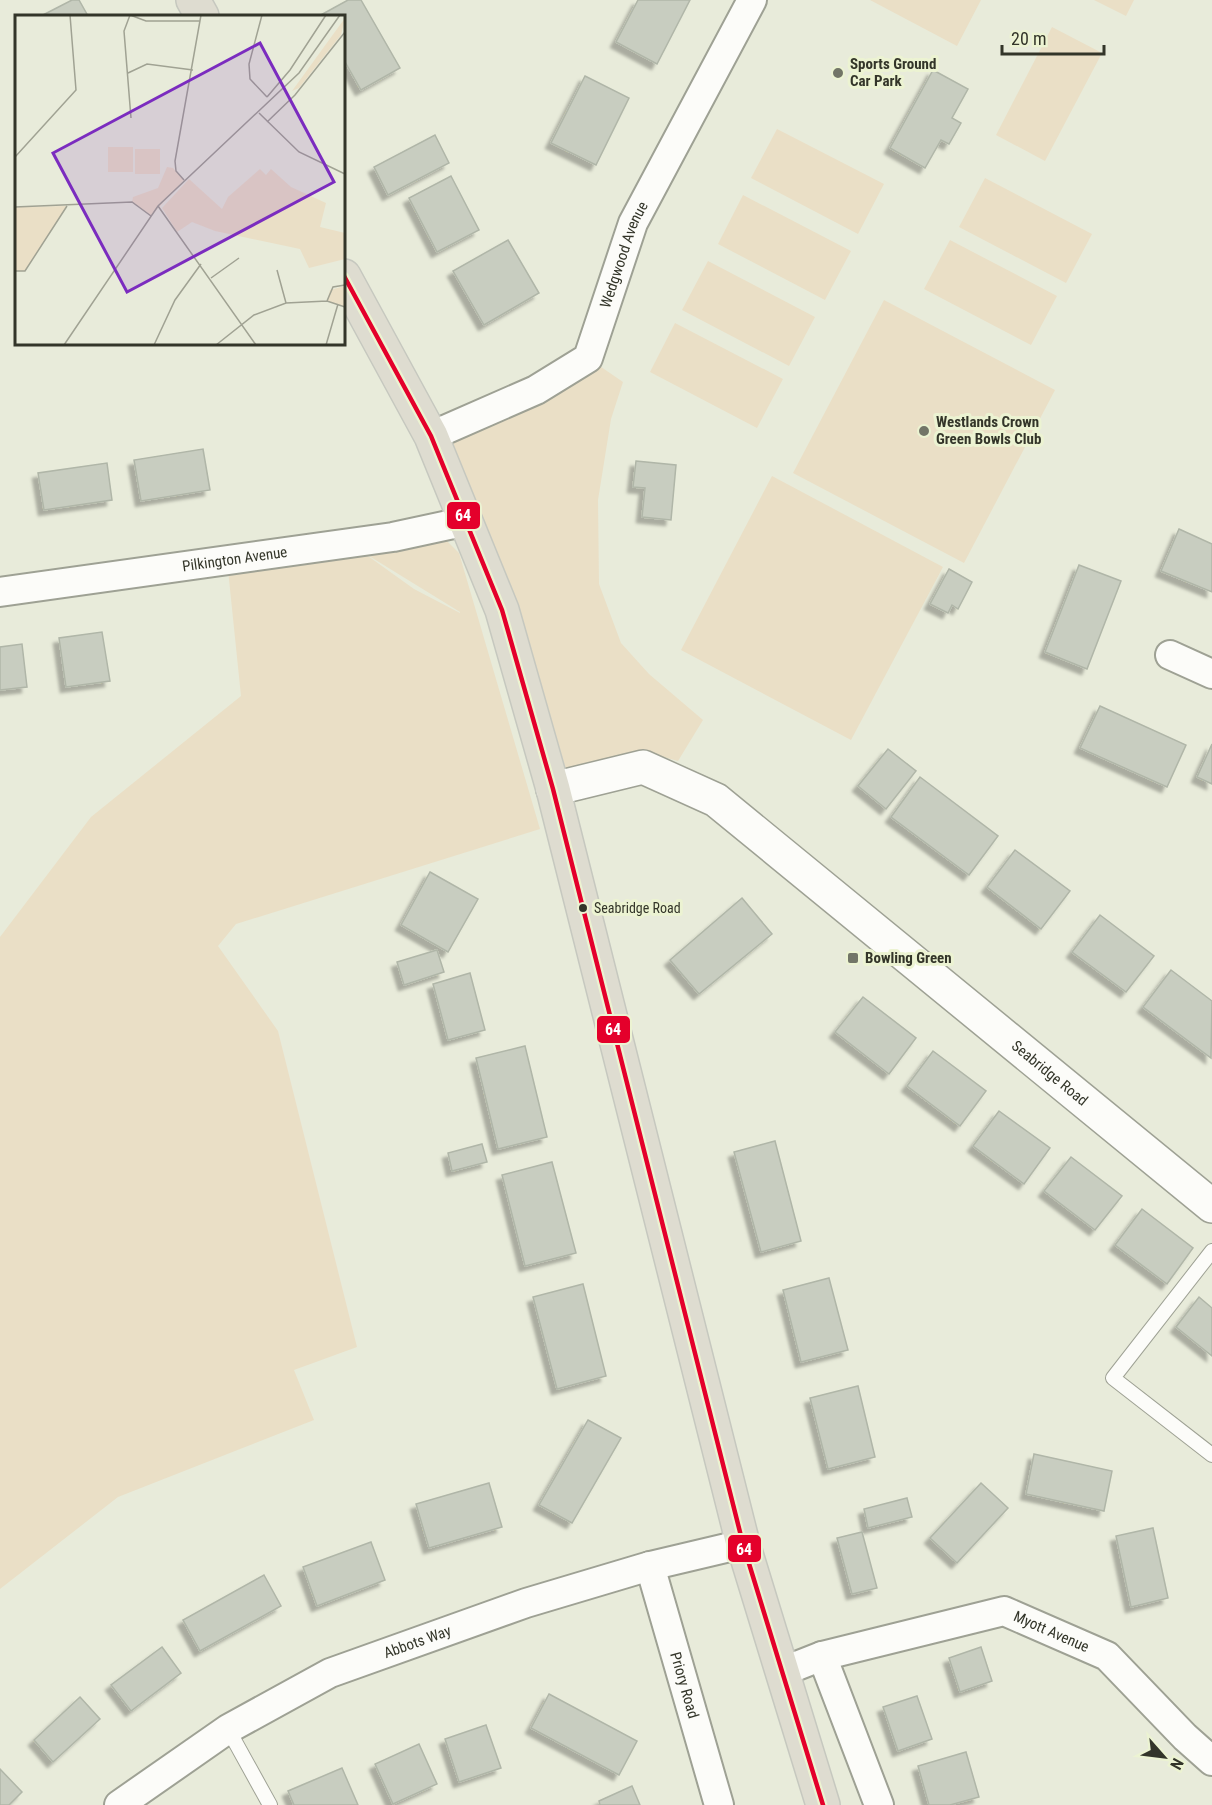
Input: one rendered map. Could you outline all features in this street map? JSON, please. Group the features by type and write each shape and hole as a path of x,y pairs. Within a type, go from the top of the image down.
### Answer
{"highway":[{"path":"193,0 201,15"},
{"path":"345,278 431,436 468,521 502,610 553,789 743,1544 784,1671 823,1805"}],"main road":[{"name":"Seabridge Road","path":"553,789 643,767 716,800 1212,1206"}],"street":[{"name":"Wedgwood Avenue","path":"431,436 536,390 588,358 633,223 752,0"},
{"name":"Pilkington Avenue","path":"0,592 393,537 468,521"},
{"path":"1170,655 1212,674"},
{"name":"Abbots Way","path":"119,1805 228,1729 330,1673 526,1603 650,1566 743,1544"},
{"name":"Priory Road","path":"650,1566 719,1805"},
{"name":"Myott Avenue","path":"784,1671 822,1656 1004,1611 1107,1656 1185,1737 1212,1761"},
{"path":"822,1656 879,1805"}],"lane":[{"path":"1212,1251 1113,1378 1212,1455"},
{"path":"228,1729 270,1805"}],"shaded area":[{"path":"870,0 981,0 957,46"},
{"path":"1094,0 1134,0 1126,16"},
{"path":"1052,27 1102,53 1045,161 996,135"},
{"path":"777,129 884,184 858,234 751,178"},
{"path":"985,178 1092,234 1066,283 959,227"},
{"path":"743,195 851,251 825,300 718,244"},
{"path":"950,240 1057,296 1031,345 924,289"},
{"path":"708,261 815,317 789,366 682,310"},
{"name":"Westlands Crown Green Bowls Club","path":"884,300 1055,390 964,563 793,473"},
{"path":"675,323 783,379 757,428 650,372"},
{"path":"588,358 623,382 611,419 598,500 599,584 621,643 649,674 703,720 678,761 656,755 643,767 553,789 431,436"},
{"path":"772,476 943,567 851,740 681,650"},
{"path":"431,534 446,540 459,553 540,829 236,924 218,946 278,1031 357,1347 294,1370 314,1420 118,1497 0,1589 0,937 91,817 241,696 227,560","holes":["361,551 460,612 414,589"]}],"building":[{"path":"72,0 79,0 87,15 43,15"},
{"path":"348,0 361,0 400,68 361,90 345,62 345,15 321,15"},
{"path":"638,0 690,0 657,64 616,42"},
{"path":"933,70 968,89 952,118 961,123 949,144 941,140 925,168 890,148"},
{"path":"585,76 629,98 596,165 551,143"},
{"path":"435,135 449,163 388,195 374,167"},
{"path":"451,176 479,230 437,252 409,198"},
{"path":"508,240 539,293 484,325 453,271"},
{"path":"203,449 210,490 141,501 134,460"},
{"path":"636,461 676,465 671,520 642,517 645,488 633,487"},
{"path":"107,463 112,500 44,510 38,473"},
{"path":"1179,529 1212,544 1212,592 1161,571"},
{"path":"1079,565 1121,581 1087,669 1045,652"},
{"path":"949,569 972,582 958,609 952,605 948,613 930,604"},
{"path":"102,632 110,681 66,687 59,638"},
{"path":"22,644 27,687 0,690 0,647"},
{"path":"1100,706 1186,745 1167,787 1080,748"},
{"path":"1212,744 1212,784 1197,777"},
{"path":"888,749 916,771 886,809 858,786"},
{"path":"920,777 998,836 969,875 891,817"},
{"path":"1015,850 1070,891 1041,929 987,887"},
{"path":"430,872 478,899 448,952 401,925"},
{"path":"742,898 772,934 699,994 670,960"},
{"path":"1100,915 1154,956 1126,992 1072,952"},
{"path":"437,950 444,972 404,985 397,962"},
{"path":"1171,970 1212,1001 1211,1058 1143,1007"},
{"path":"470,973 485,1030 448,1040 433,984"},
{"path":"863,997 916,1038 889,1074 835,1032"},
{"path":"525,1046 547,1137 498,1149 476,1058"},
{"path":"933,1051 986,1091 960,1126 907,1086"},
{"path":"999,1111 1050,1148 1024,1184 973,1146"},
{"path":"775,1141 801,1241 761,1252 734,1152"},
{"path":"482,1144 487,1162 452,1171 448,1153"},
{"path":"1071,1157 1122,1196 1095,1230 1044,1191"},
{"path":"552,1162 576,1253 525,1266 502,1175"},
{"path":"1142,1209 1193,1248 1167,1284 1115,1245"},
{"path":"829,1278 848,1350 801,1362 783,1290"},
{"path":"583,1284 606,1376 557,1389 533,1297"},
{"path":"1199,1297 1212,1308 1212,1356 1176,1327"},
{"path":"858,1386 875,1457 828,1469 810,1398"},
{"path":"588,1420 621,1438 572,1523 539,1505"},
{"path":"1034,1454 1112,1471 1104,1511 1026,1494"},
{"path":"489,1483 502,1527 429,1548 416,1504"},
{"path":"981,1483 1008,1508 957,1563 930,1538"},
{"path":"907,1498 912,1517 868,1528 864,1509"},
{"path":"1153,1528 1168,1598 1131,1607 1116,1536"},
{"path":"862,1532 877,1588 852,1594 837,1538"},
{"path":"371,1542 385,1580 317,1606 303,1567"},
{"path":"264,1575 281,1606 200,1651 183,1620"},
{"path":"162,1647 181,1673 131,1711 111,1685"},
{"path":"981,1647 992,1681 960,1692 949,1658"},
{"path":"549,1694 637,1741 619,1775 531,1728"},
{"path":"917,1696 932,1739 898,1751 883,1707"},
{"path":"80,1697 100,1719 53,1762 34,1740"},
{"path":"486,1725 501,1768 459,1782 445,1739"},
{"path":"419,1744 437,1784 393,1804 375,1764"},
{"path":"966,1752 979,1797 950,1805 929,1805 918,1766"},
{"path":"342,1768 358,1805 294,1805 288,1791"},
{"path":"0,1769 22,1792 9,1805 0,1805"},
{"path":"632,1786 640,1805 600,1805 599,1801"}],"transit line":[{"name":"64","path":"345,278 431,436 502,610 553,789 743,1544 823,1805"}],"place":[{"name":"Sports Ground Car Park","path":"838,73"},
{"name":"Westlands Crown Green Bowls Club","path":"924,431"},
{"name":"Seabridge Road","path":"583,908"},
{"name":"Bowling Green","path":"853,958"}]}
